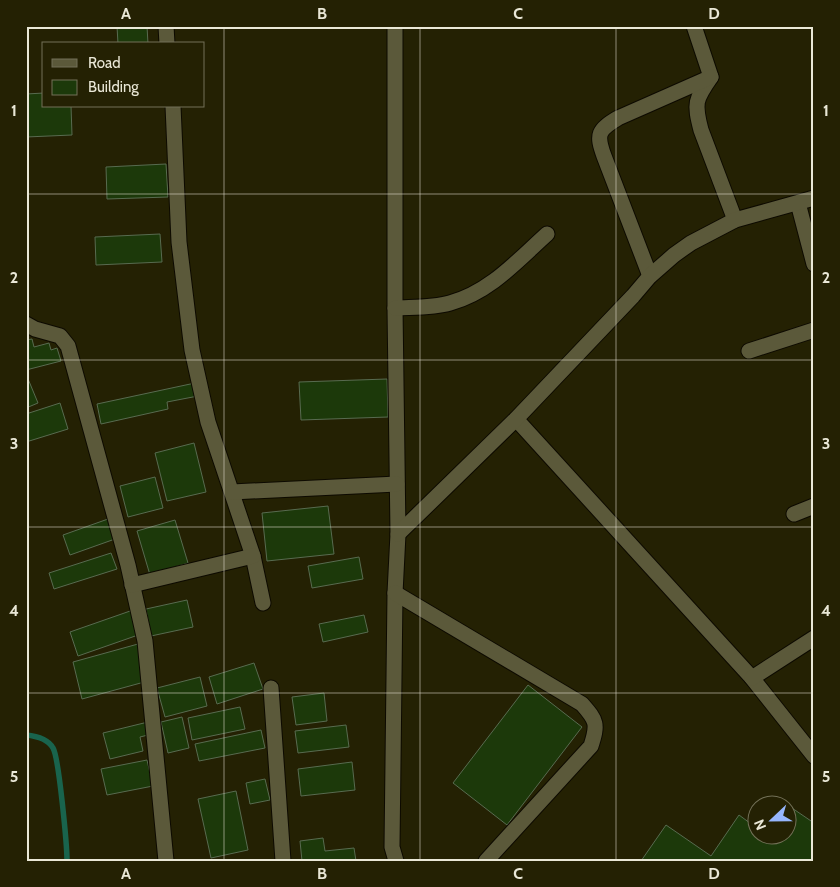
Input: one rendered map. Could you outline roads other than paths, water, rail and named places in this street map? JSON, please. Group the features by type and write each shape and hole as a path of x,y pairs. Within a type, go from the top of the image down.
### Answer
{"street":[{"path":"166,26 167,42"},
{"path":"395,26 395,308 398,534 395,593 392,846 396,861"},
{"path":"694,26 712,77"},
{"path":"712,77 700,92 695,104 701,130 735,220"},
{"path":"650,276 599,143 599,132 605,125 618,118 712,77"},
{"path":"173,108 179,242 192,350 208,422 253,556 263,603"},
{"path":"398,534 516,419 634,296 650,276 674,255 691,243 735,220 814,198"},
{"path":"798,203 814,264"},
{"path":"395,308 448,304 473,295 495,281 547,234"},
{"path":"26,324 35,329 60,336 68,346 128,565 145,641 166,861"},
{"path":"749,351 814,330"},
{"path":"516,419 752,678 814,756"},
{"path":"232,492 397,484"},
{"path":"794,514 814,506"},
{"path":"132,584 253,556"},
{"path":"395,593 582,704 593,717 596,730 591,746 486,861"},
{"path":"752,678 814,638"},
{"path":"271,688 282,861"}],"waterway":[{"path":"26,735 45,740 53,748 58,768 67,861"}]}
